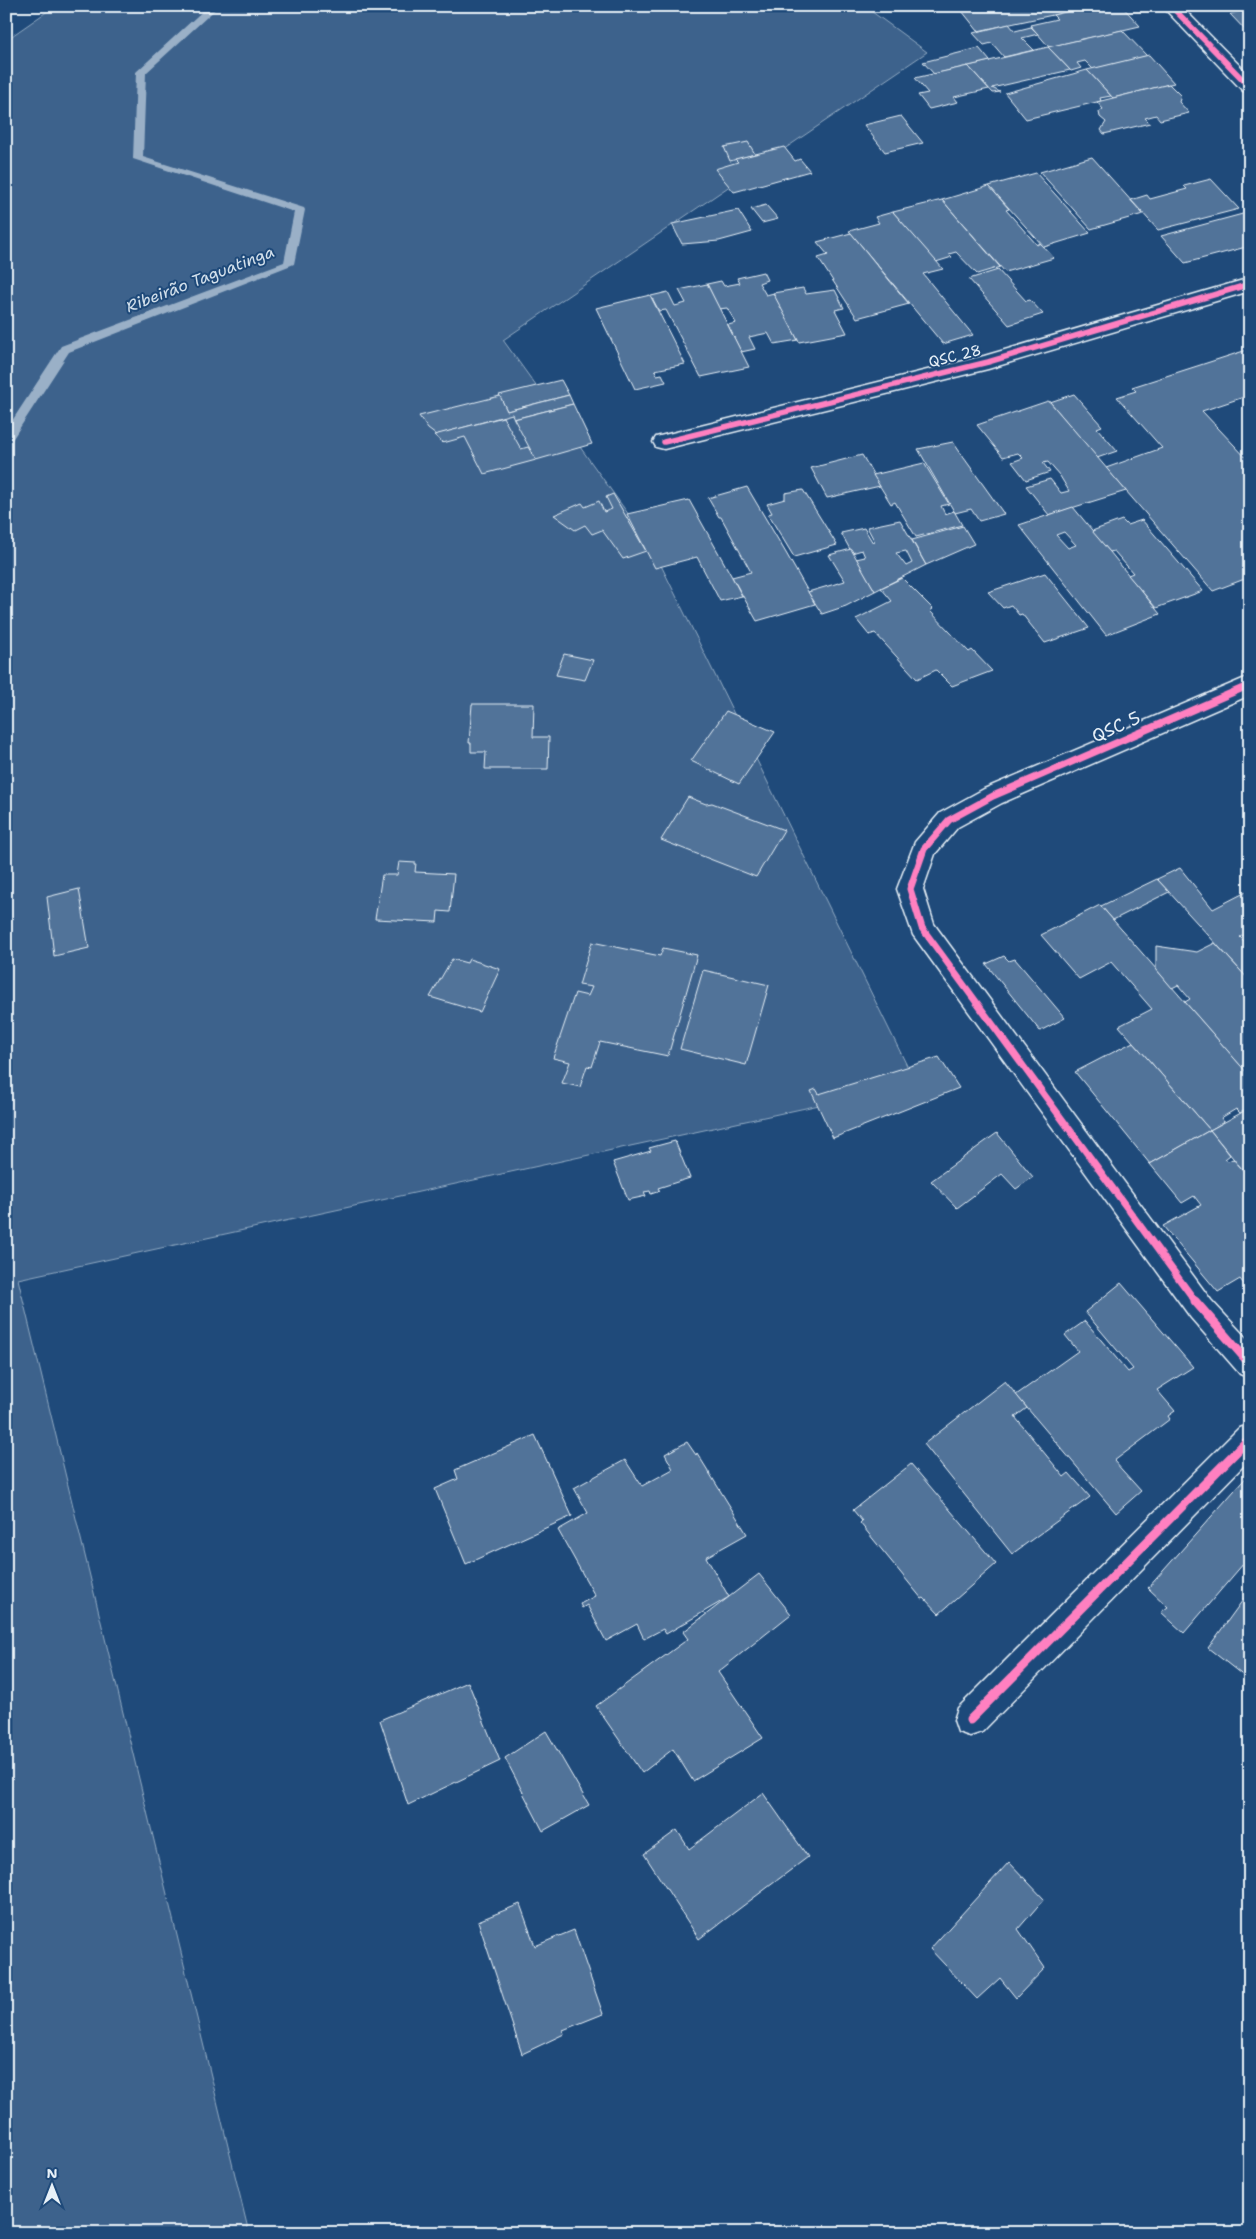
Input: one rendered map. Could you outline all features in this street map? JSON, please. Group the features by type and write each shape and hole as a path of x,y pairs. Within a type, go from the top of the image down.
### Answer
{"street":[{"path":"1171,6 1250,87"},
{"name":"QSC 28","path":"664,442 988,362 1250,284"},
{"name":"QSC 5","path":"1250,684 993,796 948,820 924,849 910,888 922,928 1201,1309 1250,1364"},
{"path":"970,1720 1250,1438"}],"shaded area":[{"path":"55,6 864,6 927,52 503,340 652,547 916,1084 18,1279 249,2233 6,2233 6,40"}],"building":[{"path":"958,6 1074,6 1076,10 978,31"},
{"path":"1090,6 1122,6 1140,26 1049,47 1030,25 1057,19 1053,15"},
{"path":"1250,9 1250,32 1248,33 1230,14"},
{"path":"1009,24 1015,31 1031,27 1038,34 1022,38 1034,50 1004,57 992,43 984,45 973,33"},
{"path":"1122,30 1147,56 1093,69 1085,61 1077,63 1081,68 1071,71 1048,47"},
{"path":"1048,47 1070,70 992,88 1000,92 993,93 968,66"},
{"path":"979,48 990,61 934,74 923,62"},
{"path":"1149,55 1174,83 1113,98 1087,70"},
{"path":"968,66 989,89 954,97 958,102 929,109 918,95 928,93 915,78"},
{"path":"1087,70 1111,96 1100,98 1101,101 1026,119 1005,93"},
{"path":"1169,84 1181,96 1179,102 1189,113 1160,120 1156,115 1145,118 1150,123 1104,134 1101,130 1106,122 1100,117 1099,112 1103,109 1097,102"},
{"path":"901,116 923,143 885,152 864,125"},
{"path":"748,142 755,154 730,161 724,147"},
{"path":"784,147 795,161 800,159 810,171 734,192 715,169 738,162 735,159"},
{"path":"1092,157 1143,214 1091,229 1040,172"},
{"path":"1036,173 1090,233 1044,247 989,186"},
{"path":"1211,179 1239,209 1158,230 1131,200 1147,195 1150,199 1187,189 1184,186"},
{"path":"989,186 1009,209 1006,210 1037,245 1040,243 1054,258 1005,272 942,200"},
{"path":"942,200 1000,267 977,274 956,252 949,254 952,257 936,262 893,212"},
{"path":"766,205 778,219 762,223 751,209"},
{"path":"738,210 752,232 719,241 682,244 672,224"},
{"path":"893,212 943,269 923,274 973,335 943,344 849,231 879,223 875,217"},
{"path":"1250,212 1250,246 1185,263 1161,236"},
{"path":"851,233 909,304 857,318 818,258 828,255 817,242"},
{"path":"998,270 1026,301 1030,300 1043,314 1009,325 969,279"},
{"path":"763,272 767,280 759,283 766,295 774,293 798,340 774,344 768,333 749,337 755,349 741,352 728,325 736,323 727,308 719,309 707,284 721,281 724,286 740,283 737,278"},
{"path":"707,284 749,367 701,377 666,310 659,311 651,296 668,292 675,306 686,303 679,290"},
{"path":"803,288 806,294 835,290 844,308 835,310 847,333 799,342 773,293"},
{"path":"650,295 685,364 655,370 657,375 662,374 666,382 635,389 596,308"},
{"path":"1250,349 1250,395 1202,411 1250,462 1250,577 1213,591 1106,468 1162,448 1117,397 1136,391 1132,387"},
{"path":"561,380 569,395 507,411 499,395"},
{"path":"1074,394 1102,426 1097,428 1117,451 1097,458 1050,402"},
{"path":"569,395 573,404 514,419 512,414 436,435 428,429 419,416 500,396 507,411"},
{"path":"1048,401 1126,491 1049,515 1026,486 1050,479 1061,493 1069,491 1060,476 1048,462 1043,463 1050,472 1026,480 1012,462 1023,458 1018,453 1003,457 977,425"},
{"path":"573,404 592,444 536,460 514,419"},
{"path":"503,417 521,449 528,447 536,460 484,474 465,437 443,443 434,435"},
{"path":"953,442 1004,514 979,521 971,509 955,513 918,449"},
{"path":"862,455 880,486 827,498 811,468"},
{"path":"924,463 949,504 941,506 945,514 954,511 962,525 916,537 895,502 891,504 873,475"},
{"path":"747,487 815,604 757,621 732,577 751,572 721,517 719,517 708,498"},
{"path":"803,490 837,545 794,557 768,514 772,513 767,504 785,499 785,493"},
{"path":"613,494 646,551 623,559 602,530 592,534 585,525 575,530 554,515 582,503 585,507 599,501 604,512 612,509 606,497"},
{"path":"689,500 742,596 720,601 697,557 655,568 627,514"},
{"path":"1073,507 1160,614 1106,635 1019,525","holes":["1064,532 1076,545 1068,548 1056,535"]},
{"path":"900,520 926,565 875,591 856,559 865,557 862,550 852,553 841,533 864,528 873,543 875,542 867,527","holes":["906,551 912,563 906,566 896,553"]},
{"path":"1122,520 1127,525 1142,520 1203,591 1156,608 1128,575 1133,573 1114,551 1110,552 1092,531"},
{"path":"963,526 974,544 926,565 912,540"},
{"path":"851,549 875,591 846,606 822,614 808,592 845,581 829,555"},
{"path":"1045,573 1089,628 1045,643 1022,614 1019,615 1011,605 1003,608 988,592"},
{"path":"902,578 933,609 930,611 969,652 972,650 992,671 952,686 936,670 917,679 875,633 869,635 856,619 892,601 881,588"},
{"path":"564,654 593,660 585,680 556,675"},
{"path":"472,704 534,704 533,737 549,737 548,769 485,769 486,752 471,752 471,743 469,743"},
{"path":"726,711 775,732 739,784 691,761"},
{"path":"688,797 706,804 712,803 784,830 756,877 661,840"},
{"path":"399,862 416,863 415,872 454,874 450,912 438,911 437,922 375,919 382,875 397,875"},
{"path":"1180,868 1213,909 1250,890 1250,932 1240,937 1250,947 1250,981 1157,879"},
{"path":"1157,879 1169,892 1113,920 1101,906"},
{"path":"79,889 89,948 54,956 47,897"},
{"path":"1100,905 1250,1076 1250,1108 1240,1113 1236,1109 1221,1118 1224,1122 1210,1130 1119,1026 1152,1009 1111,962 1079,979 1041,935"},
{"path":"592,942 660,956 663,948 697,955 668,1056 600,1042 592,1067 587,1066 580,1087 562,1083 570,1062 553,1058 575,993 588,996 592,987 579,985"},
{"path":"1215,943 1250,981 1248,1074 1185,1002 1190,999 1178,985 1172,988 1156,969 1156,946 1197,952"},
{"path":"1004,956 1009,961 1015,959 1065,1018 1040,1031 986,964"},
{"path":"452,959 467,963 469,959 500,969 480,1012 430,997"},
{"path":"703,970 769,985 746,1065 680,1049"},
{"path":"1133,1042 1210,1130 1150,1164 1075,1072"},
{"path":"939,1057 959,1088 833,1138 811,1091 816,1089 819,1094"},
{"path":"1250,1108 1250,1165 1242,1169 1210,1130"},
{"path":"1210,1130 1230,1155 1225,1159 1228,1161 1233,1159 1250,1178 1250,1292 1240,1279 1218,1292 1163,1226 1201,1205 1194,1196 1182,1203 1150,1164"},
{"path":"997,1133 1033,1177 1016,1189 1002,1174 957,1208 931,1181"},
{"path":"675,1141 690,1178 658,1188 660,1191 651,1194 650,1191 644,1192 646,1196 628,1200 613,1162 651,1151 649,1148"},
{"path":"1121,1283 1193,1367 1157,1390 1175,1411 1168,1416 1170,1419 1114,1461 1141,1491 1116,1513 1016,1395 1078,1351 1065,1335 1085,1321 1128,1372 1133,1369 1085,1312"},
{"path":"1005,1381 1027,1408 1015,1417 1064,1477 1069,1473 1090,1497 1012,1554 924,1444"},
{"path":"535,1435 572,1516 466,1564 435,1489 458,1479 455,1470"},
{"path":"687,1442 696,1455 697,1453 747,1534 706,1557 729,1597 666,1634 663,1629 644,1639 637,1624 606,1641 587,1605 582,1608 580,1604 595,1596 558,1530 588,1513 574,1488 625,1460 642,1486 673,1469 665,1454"},
{"path":"911,1464 996,1564 939,1614 924,1598 922,1599 860,1523 862,1521 853,1510"},
{"path":"1250,1473 1250,1556 1184,1633 1161,1612 1168,1607 1148,1588"},
{"path":"759,1574 791,1614 718,1672 763,1738 693,1781 673,1749 642,1773 596,1706 688,1639 683,1632"},
{"path":"1248,1593 1250,1594 1250,1681 1208,1648"},
{"path":"468,1682 500,1761 408,1805 380,1720"},
{"path":"546,1731 589,1805 543,1831 505,1758"},
{"path":"763,1793 808,1857 699,1939 644,1854 677,1830 689,1849"},
{"path":"1009,1862 1044,1899 1018,1929 1045,1968 1016,1998 1000,1978 977,1999 930,1949"},
{"path":"520,1904 535,1946 574,1930 603,2014 563,2030 564,2034 522,2054 478,1921"}],"waterway":[{"name":"Ribeirão Taguatinga","path":"6,440 65,349 289,264 300,210 138,159 141,72 214,6"}],"cycle path":[{"path":"1171,6 1250,87"},
{"path":"664,442 988,362 1250,284"},
{"path":"1250,685 993,796 949,820 924,849 910,889 922,928 1201,1309 1250,1364"},
{"path":"970,1720 1250,1438"}]}
